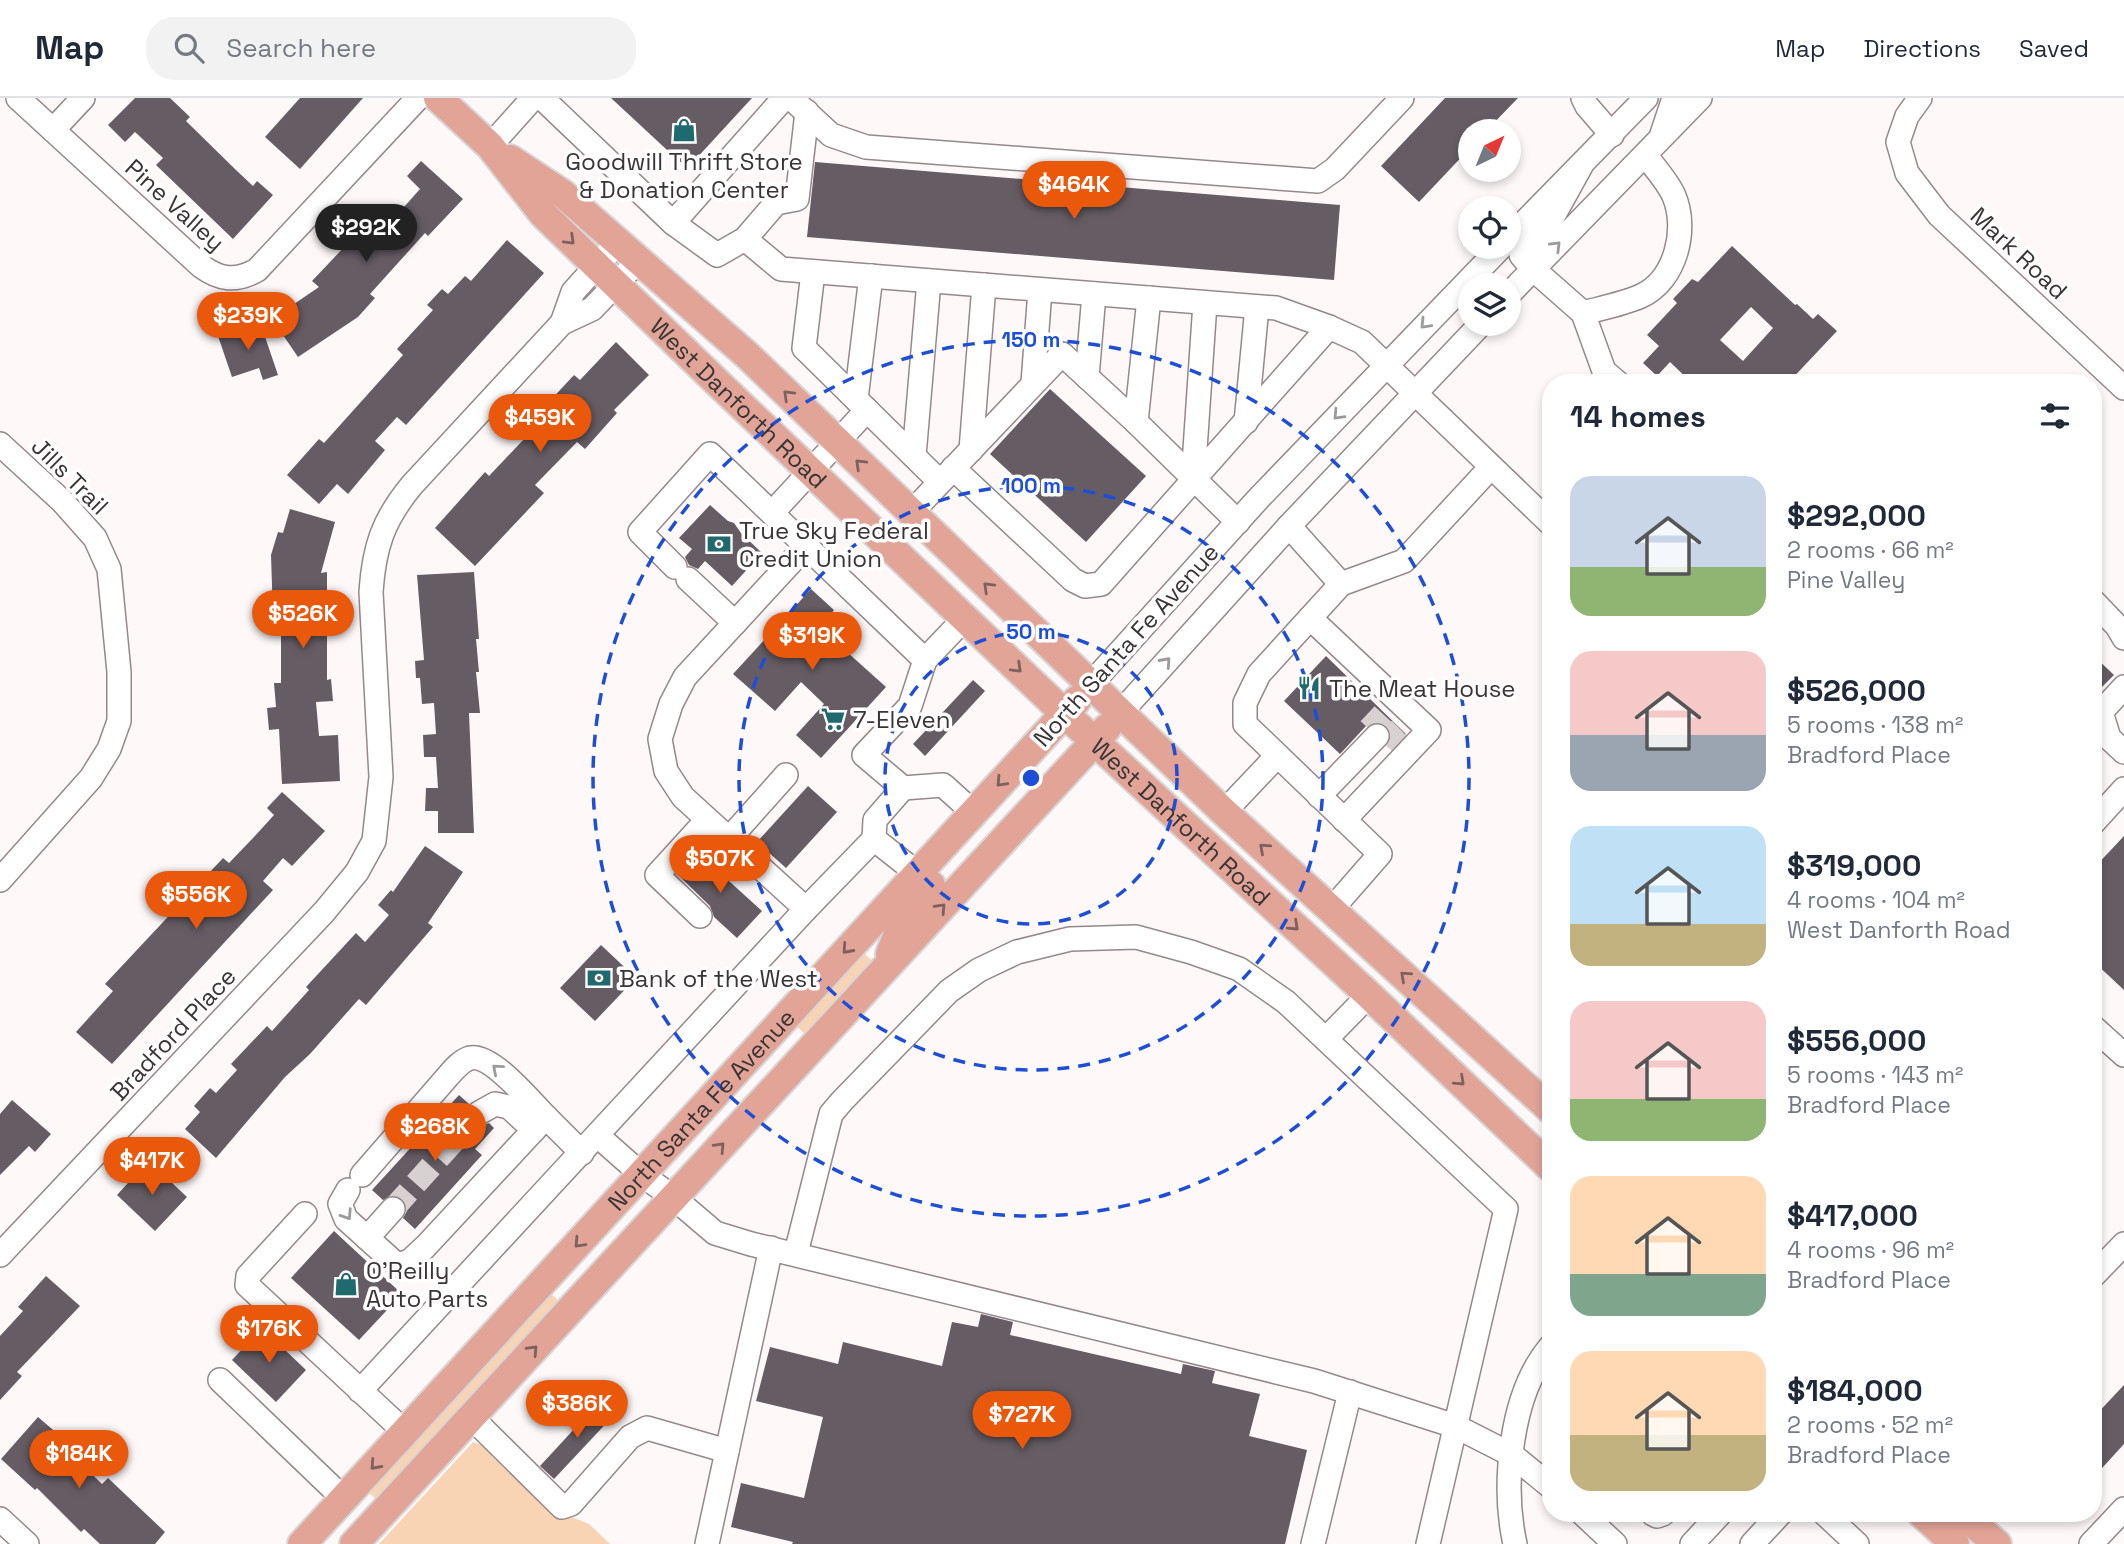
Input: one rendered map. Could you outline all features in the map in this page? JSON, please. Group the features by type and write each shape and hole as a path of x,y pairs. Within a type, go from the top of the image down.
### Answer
{"main road":[{"name":"West Danforth Road","path":"438,98 490,146 543,214 1094,742 1369,995 1542,1159"},
{"name":"West Danforth Road","path":"490,146 563,194 747,355 1224,812 1542,1102"},
{"name":"North Santa Fe Avenue","path":"302,1544 1090,685"},
{"name":"North Santa Fe Avenue","path":"354,1544 1121,712"},
{"path":"884,969 906,914 931,885 917,873"},
{"path":"1369,995 1385,984 1418,1013 1492,1055"},
{"path":"329,1544 349,1521 344,1499"},
{"path":"1931,1522 1955,1544"},
{"path":"1971,1522 1997,1544"}],"street":[{"name":"Pine Valley","path":"18,98 201,266 220,277 238,279 257,270 265,262 418,98"},
{"path":"52,130 82,98"},
{"path":"490,146 533,98"},
{"path":"542,98 673,223 718,255 745,239 776,203 797,199 799,105"},
{"path":"673,223 784,98"},
{"path":"799,105 831,135 866,147 1318,181 1335,169 1402,98"},
{"path":"1583,98 1612,135"},
{"path":"1521,226 1646,98"},
{"path":"1583,313 1643,295 1665,275 1675,258 1680,223 1674,195 1653,148 1674,98"},
{"path":"1521,281 1700,98"},
{"name":"Mark Road","path":"1920,98 1907,116 1898,142 1907,173 1939,215 2124,387"},
{"path":"1581,166 1545,231 1521,255 1583,313 1604,370 1608,374"},
{"path":"745,239 781,269 1276,308 1362,342 1542,515"},
{"name":"Bradford Place","path":"607,275 618,242"},
{"name":"North Santa Fe Avenue","path":"1090,685 1238,522 1488,259"},
{"name":"Bradford Place","path":"0,1255 358,872 374,841 381,777 371,592 373,568 382,530 412,485 562,323 573,292 639,260"},
{"path":"813,272 804,348 914,456 947,475 1073,580 1084,586 1101,584 1329,327"},
{"path":"772,513 838,442 862,405 871,276"},
{"path":"914,456 929,281"},
{"path":"971,450 984,285"},
{"path":"1034,383 1040,290"},
{"path":"1087,377 1094,294"},
{"path":"1136,422 1149,298"},
{"path":"1193,478 1205,303"},
{"path":"1246,422 1257,307"},
{"name":"North Santa Fe Avenue","path":"1121,712 1289,526 1470,336"},
{"path":"911,513 1062,354 1238,522"},
{"name":"Jills Trail","path":"0,444 63,502 95,538 109,569 119,672 119,722 109,749 91,778 0,880"},
{"path":"735,623 640,532 710,454 925,660"},
{"path":"1332,909 1380,854 1245,724 1245,703 1259,674 1341,584 1404,561 1491,467"},
{"path":"1289,526 1341,584"},
{"path":"806,546 685,677 671,704 660,738 666,771 683,797 806,908"},
{"path":"2102,610 2124,638"},
{"path":"903,788 864,755 910,706 925,660 965,618"},
{"path":"1310,618 1398,726"},
{"path":"2124,687 2102,712 2109,737 2124,752"},
{"path":"1328,804 1398,726"},
{"path":"1328,804 1398,726"},
{"path":"1328,804 1398,726"},
{"path":"1224,812 1277,756"},
{"path":"729,839 786,775"},
{"path":"360,1391 806,908 874,839 875,820 903,788 943,785 973,812"},
{"path":"2102,813 2124,789"},
{"path":"700,916 657,875 708,820"},
{"path":"874,839 917,873"},
{"path":"796,1253 831,1114 949,991 979,970 1017,952 1070,939 1136,937 1239,969 1286,1002 1506,1209 1428,1544"},
{"path":"1326,1039 1369,995"},
{"path":"2102,1035 2124,1055"},
{"path":"469,1059 487,1060 540,1123 410,1261 397,1265 346,1219 341,1204 355,1182 458,1065 469,1059"},
{"path":"479,1113 495,1104 509,1107 540,1123 582,1153"},
{"path":"598,1136 715,1233 1299,1377 1350,1392 1455,1426 1512,1455 1542,1479"},
{"path":"367,1238 393,1209"},
{"path":"305,1214 248,1276 247,1285 405,1432"},
{"path":"2102,1267 2124,1244"},
{"path":"706,1544 771,1248"},
{"path":"1515,1544 1509,1501 1514,1423 1542,1362"},
{"path":"220,1380 344,1499"},
{"path":"1312,1544 1350,1392"},
{"path":"471,1417 562,1507 571,1504 630,1437 647,1429 727,1451"},
{"path":"2091,1544 2124,1510"},
{"path":"0,1519 27,1544"},
{"path":"1592,1522 1615,1544"},
{"path":"1692,1544 1713,1522"},
{"path":"1752,1544 1773,1522"},
{"path":"1834,1522 1857,1544"}],"shaded area":[{"path":"861,951 874,962 807,1036 794,1024"},
{"path":"549,1292 561,1303 378,1501 366,1490"},
{"path":"473,1442 485,1446 559,1512 589,1524 610,1544 379,1544"}],"building":[{"path":"135,98 170,98 190,117 186,121 237,171 253,186 257,181 273,195 233,239 156,165 163,158 135,132 125,142 108,125"},
{"path":"300,98 363,98 300,169 265,137"},
{"name":"Goodwill Thrift Store & Donation Center","path":"611,98 752,98 694,161 680,162"},
{"path":"1445,98 1518,98 1498,119 1458,119 1458,161 1419,202 1381,166"},
{"path":"421,161 463,199 428,236 425,233 370,294 375,298 358,317 298,357 272,319 319,287 312,281 384,205 396,216 420,189 407,176"},
{"path":"815,162 1340,205 1334,280 807,237"},
{"path":"507,240 544,273 406,425 397,417 375,441 385,450 348,494 337,484 319,504 287,475 319,439 324,443 403,355 397,349 433,310 427,305 442,289 448,294 465,276 471,281"},
{"path":"1732,246 1795,305 1813,319 1818,314 1837,331 1796,374 1683,374 1670,362 1659,374 1655,374 1643,363 1659,346 1647,335 1677,303 1673,299 1692,279 1698,282","holes":["1751,307 1773,328 1743,361 1720,340"]},
{"path":"260,322 278,375 263,380 259,368 232,377 218,336"},
{"path":"616,342 649,375 614,410 617,413 585,449 577,442 535,485 544,493 475,566 435,528 485,472 489,476 525,438 520,433 574,375 580,380"},
{"path":"1050,389 1146,476 1086,542 990,454"},
{"name":"True Sky Federal Credit Union","path":"710,505 734,523 762,553 732,586 705,561 698,569 689,565 685,557 692,549 679,538"},
{"path":"290,509 335,522 321,573 327,572 327,680 331,679 333,701 316,702 319,736 338,735 340,781 282,784 279,729 269,730 267,708 276,707 274,683 281,683 281,617 273,617 271,555 278,532 283,533"},
{"path":"474,572 479,639 476,639 479,672 476,672 480,713 469,713 474,833 438,833 438,811 425,811 426,788 438,788 436,757 424,757 423,735 436,734 434,703 422,704 420,678 416,678 415,661 424,660 417,575"},
{"path":"811,589 834,610 828,618 846,634 837,643 886,687 821,758 796,735 824,704 801,682 775,711 733,674"},
{"path":"1326,656 1406,734 1391,749 1387,746 1391,739 1387,726 1374,722 1366,726 1340,754 1284,701"},
{"path":"2102,664 2114,675 2102,687"},
{"path":"973,680 985,691 925,756 913,744"},
{"path":"808,786 837,812 786,868 757,842"},
{"path":"282,792 325,831 292,866 283,858 263,881 273,890 112,1064 76,1032 113,991 105,984 223,858 229,863 253,838 274,815 267,808"},
{"path":"2124,836 2124,990 2102,969 2102,859"},
{"path":"425,846 463,872 428,923 433,927 366,1005 359,999 310,1054 285,1077 216,1158 185,1129 200,1112 194,1106 210,1088 216,1093 237,1070 231,1064 267,1026 272,1031 309,990 306,987 356,933 365,942 389,915 378,905 391,890 393,892"},
{"path":"697,852 762,911 737,938 714,917 710,906 677,874"},
{"path":"601,945 636,978 595,1021 560,988"},
{"path":"459,1095 469,1104 465,1114 471,1125 480,1127 489,1123 494,1128 475,1149 482,1155 415,1229 403,1218 407,1211 403,1199 395,1195 383,1200 372,1190"},
{"path":"12,1100 51,1134 35,1152 29,1146 0,1175 0,1114"},
{"path":"155,1167 187,1197 155,1231 117,1195 138,1172 144,1178"},
{"path":"334,1231 402,1294 359,1340 291,1278"},
{"path":"46,1276 80,1306 17,1372 22,1376 0,1400 0,1336 23,1311 18,1307"},
{"path":"981,1314 1013,1322 1010,1335 1181,1374 1183,1364 1215,1371 1212,1383 1260,1394 1249,1436 1307,1450 1285,1544 792,1544 793,1542 731,1527 741,1483 804,1498 823,1417 756,1401 770,1347 838,1364 843,1342 942,1366 952,1322 978,1327"},
{"path":"262,1328 306,1370 276,1402 232,1360"},
{"path":"2124,1385 2124,1444 2102,1468 2102,1408"},
{"path":"600,1401 614,1415 554,1479 540,1466"},
{"path":"38,1417 73,1447 69,1452 102,1484 108,1478 165,1532 155,1544 100,1544 84,1529 81,1532 37,1488 35,1490 1,1459"}],"tunnel":[{"path":"1369,729 1383,714"},
{"path":"1385,744 1400,729"},
{"path":"393,1209 479,1113"}],"place":[{"name":"Goodwill Thrift Store & Donation Center","path":"684,130"},
{"name":"True Sky Federal Credit Union","path":"719,544"},
{"name":"The Meat House","path":"1309,688"},
{"name":"7-Eleven","path":"833,719"},
{"name":"Bank of the West","path":"599,978"},
{"name":"O'Reilly Auto Parts","path":"346,1284"}]}
